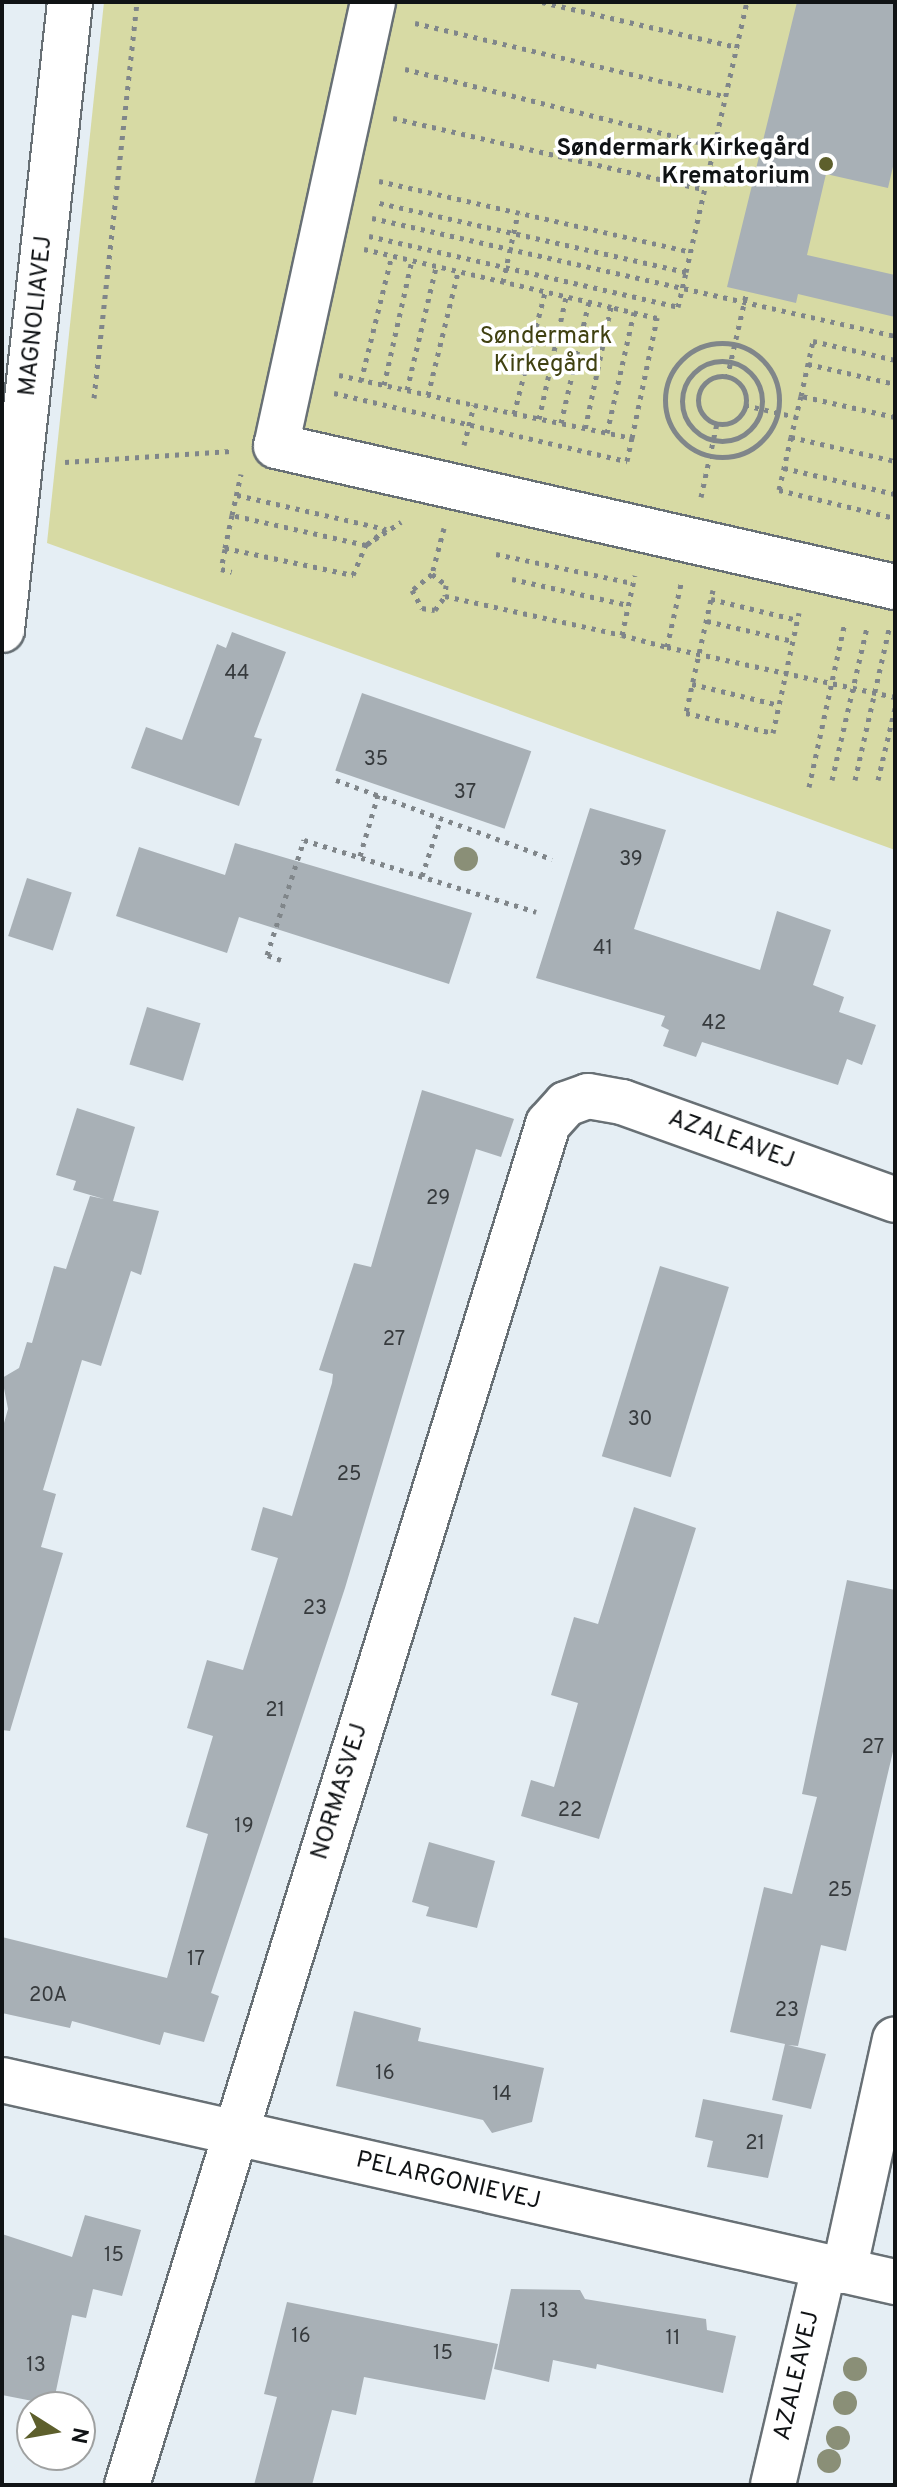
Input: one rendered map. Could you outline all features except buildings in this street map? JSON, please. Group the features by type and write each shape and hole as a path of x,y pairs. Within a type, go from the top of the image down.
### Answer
{"street":[{"name":"MAGNOLIAVEJ","path":"2,630 70,2"},
{"path":"389,12 332,220 309,378 267,459 454,487 885,609"},
{"name":"AZALEAVEJ","path":"566,1104 588,1096 622,1102 895,1200"},
{"name":"NORMASVEJ","path":"127,2485 548,1124 566,1104"},
{"name":"AZALEAVEJ","path":"773,2485 895,2040"},
{"name":"PELARGONIEVEJ","path":"2,2080 895,2282"}],"path":[{"path":"94,398 137,2"},
{"path":"542,2 737,47"},
{"path":"332,220 343,230 678,307 747,2"},
{"path":"389,12 725,96"},
{"path":"396,67 714,146"},
{"path":"385,117 704,189"},
{"path":"370,179 691,252"},
{"path":"332,220 351,196 686,272"},
{"path":"503,282 518,213"},
{"path":"332,220 510,249 895,336"},
{"path":"309,378 469,424 627,461 657,318 392,255 332,220"},
{"path":"361,381 392,255"},
{"path":"384,385 412,260"},
{"path":"407,390 436,267"},
{"path":"428,395 458,272"},
{"path":"727,378 747,291"},
{"path":"514,414 545,292"},
{"path":"539,419 566,297"},
{"path":"561,423 589,302"},
{"path":"585,429 611,307"},
{"path":"607,433 634,312"},
{"path":"895,360 813,341 779,490 895,518"},
{"path":"735,345 760,358 772,374 777,413 759,443 727,457 693,449 669,423 666,387 674,369 705,346 735,345"},
{"path":"731,362 759,385 761,409 746,433 720,441 706,438 686,419 687,380 706,364 731,362"},
{"path":"808,364 895,384"},
{"path":"309,378 384,385 632,438"},
{"path":"727,378 743,389 745,405 731,422 704,416 698,402 702,387 727,378"},
{"path":"801,396 895,417"},
{"path":"432,574 446,585 445,596 435,610 422,608 412,590 432,574 474,405"},
{"path":"745,405 796,417"},
{"path":"791,437 895,461"},
{"path":"21,463 267,459"},
{"path":"232,572 221,569 243,468 267,459"},
{"path":"784,468 895,494"},
{"path":"237,495 386,529"},
{"path":"232,515 366,545"},
{"path":"225,548 353,575 366,545 386,529 412,517"},
{"path":"496,554 633,583"},
{"path":"445,596 622,635 637,565"},
{"path":"716,578 686,713 773,733 803,598"},
{"path":"512,579 628,605"},
{"path":"711,599 798,620"},
{"path":"832,780 853,688 885,609"},
{"path":"855,780 874,693 885,609"},
{"path":"809,787 847,611"},
{"path":"707,621 793,641"},
{"path":"667,647 895,697"},
{"path":"692,684 779,705"},
{"path":"878,780 895,708"},
{"path":"336,780 552,859"},
{"path":"360,856 378,795"},
{"path":"422,876 441,818"},
{"path":"281,960 267,955 304,840 536,912"}],"green space":[{"name":"Søndermark Kirkegård","path":"104,2 895,2 895,850 47,543"}],"place":[{"name":"Søndermark Kirkegård Krematorium","path":"826,164"}]}
